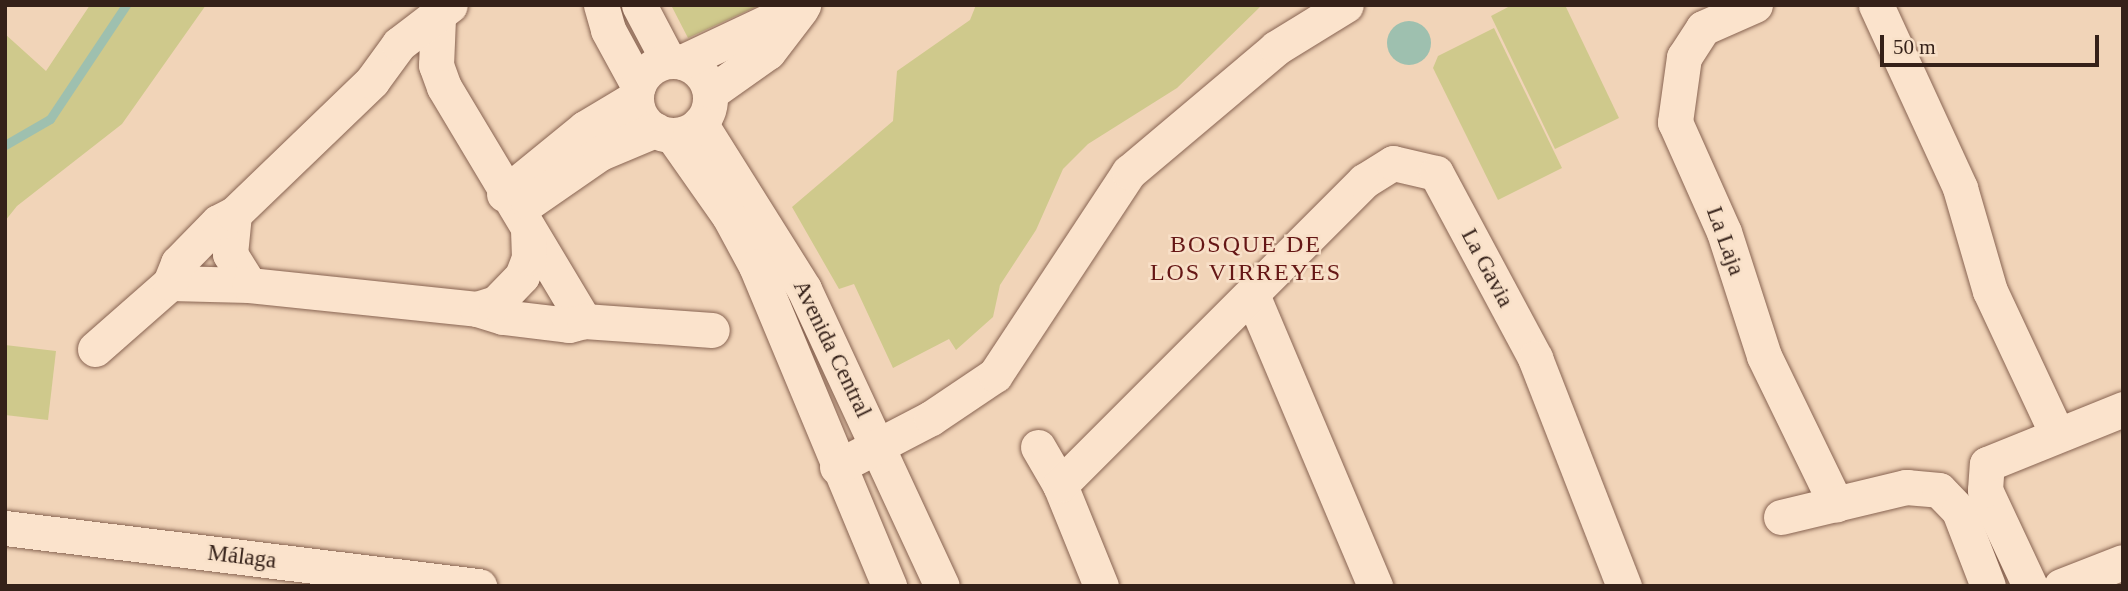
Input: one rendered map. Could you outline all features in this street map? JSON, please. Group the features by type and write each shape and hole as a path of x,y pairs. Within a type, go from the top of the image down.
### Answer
{"street":[{"path":"601,5 608,30 637,92 638,111 684,120"},
{"path":"639,5 675,61 705,79 684,120"},
{"path":"516,213 585,128 637,92 645,73 804,5"},
{"path":"516,213 600,153 684,120 768,51 804,5"},
{"path":"837,467 880,447 995,375 1129,172 1276,48 1346,5"},
{"name":"La Laja","path":"1755,5 1703,28 1684,57 1675,122 1724,232 1764,356 1836,504"},
{"path":"1876,5 1960,188 1990,291 2057,434"},
{"path":"95,349 170,283 178,263 218,222 234,214 372,81 399,44 444,12"},
{"path":"444,12 436,65 444,87 516,213 584,321"},
{"path":"372,81 409,74 444,87"},
{"name":"Avenida Central","path":"684,120 729,216 769,258 880,447 936,571"},
{"name":"La Gavia","path":"1060,485 1253,297 1364,181 1393,163 1436,173 1535,358 1624,586"},
{"path":"477,309 496,303 522,276 528,258 516,213"},
{"path":"234,214 230,254 249,285"},
{"name":"Avenida Central","path":"769,258 837,467 887,581"},
{"path":"170,283 249,285 477,309 503,317 569,325 584,321 712,330"},
{"path":"1253,297 1375,586"},
{"path":"2031,586 1983,478 1987,464 1997,457 2123,409"},
{"path":"1038,447 1060,485 1101,586"},
{"path":"1781,517 1906,487 1939,490 1959,511 1988,586"},
{"name":"Málaga","path":"5,528 479,586"},
{"path":"2061,586 2123,562"},
{"path":"887,581 936,571"}],"shaded area":[{"path":"90,5 206,5 122,124 17,206 5,221 5,34 46,71"},
{"path":"671,5 760,5 688,38"},
{"path":"976,5 1262,5 1177,88 1088,144 1063,169 1036,230 1000,285 993,317 956,350 949,339 893,368 854,284 839,289 792,207 893,121 897,71 970,20"},
{"path":"1512,5 1565,5 1619,118 1555,149 1491,16"},
{"path":"1409,21 1425,27 1431,43 1425,59 1409,65 1393,59 1387,43 1393,27"},
{"path":"1494,28 1562,168 1498,200 1433,68 1438,56"},
{"path":"5,345 56,351 48,420 5,415"}],"waterway":[{"path":"5,145 50,119 126,5"}],"district":[{"name":"BOSQUE DE LOS VIRREYES","path":"1246,259"}]}
